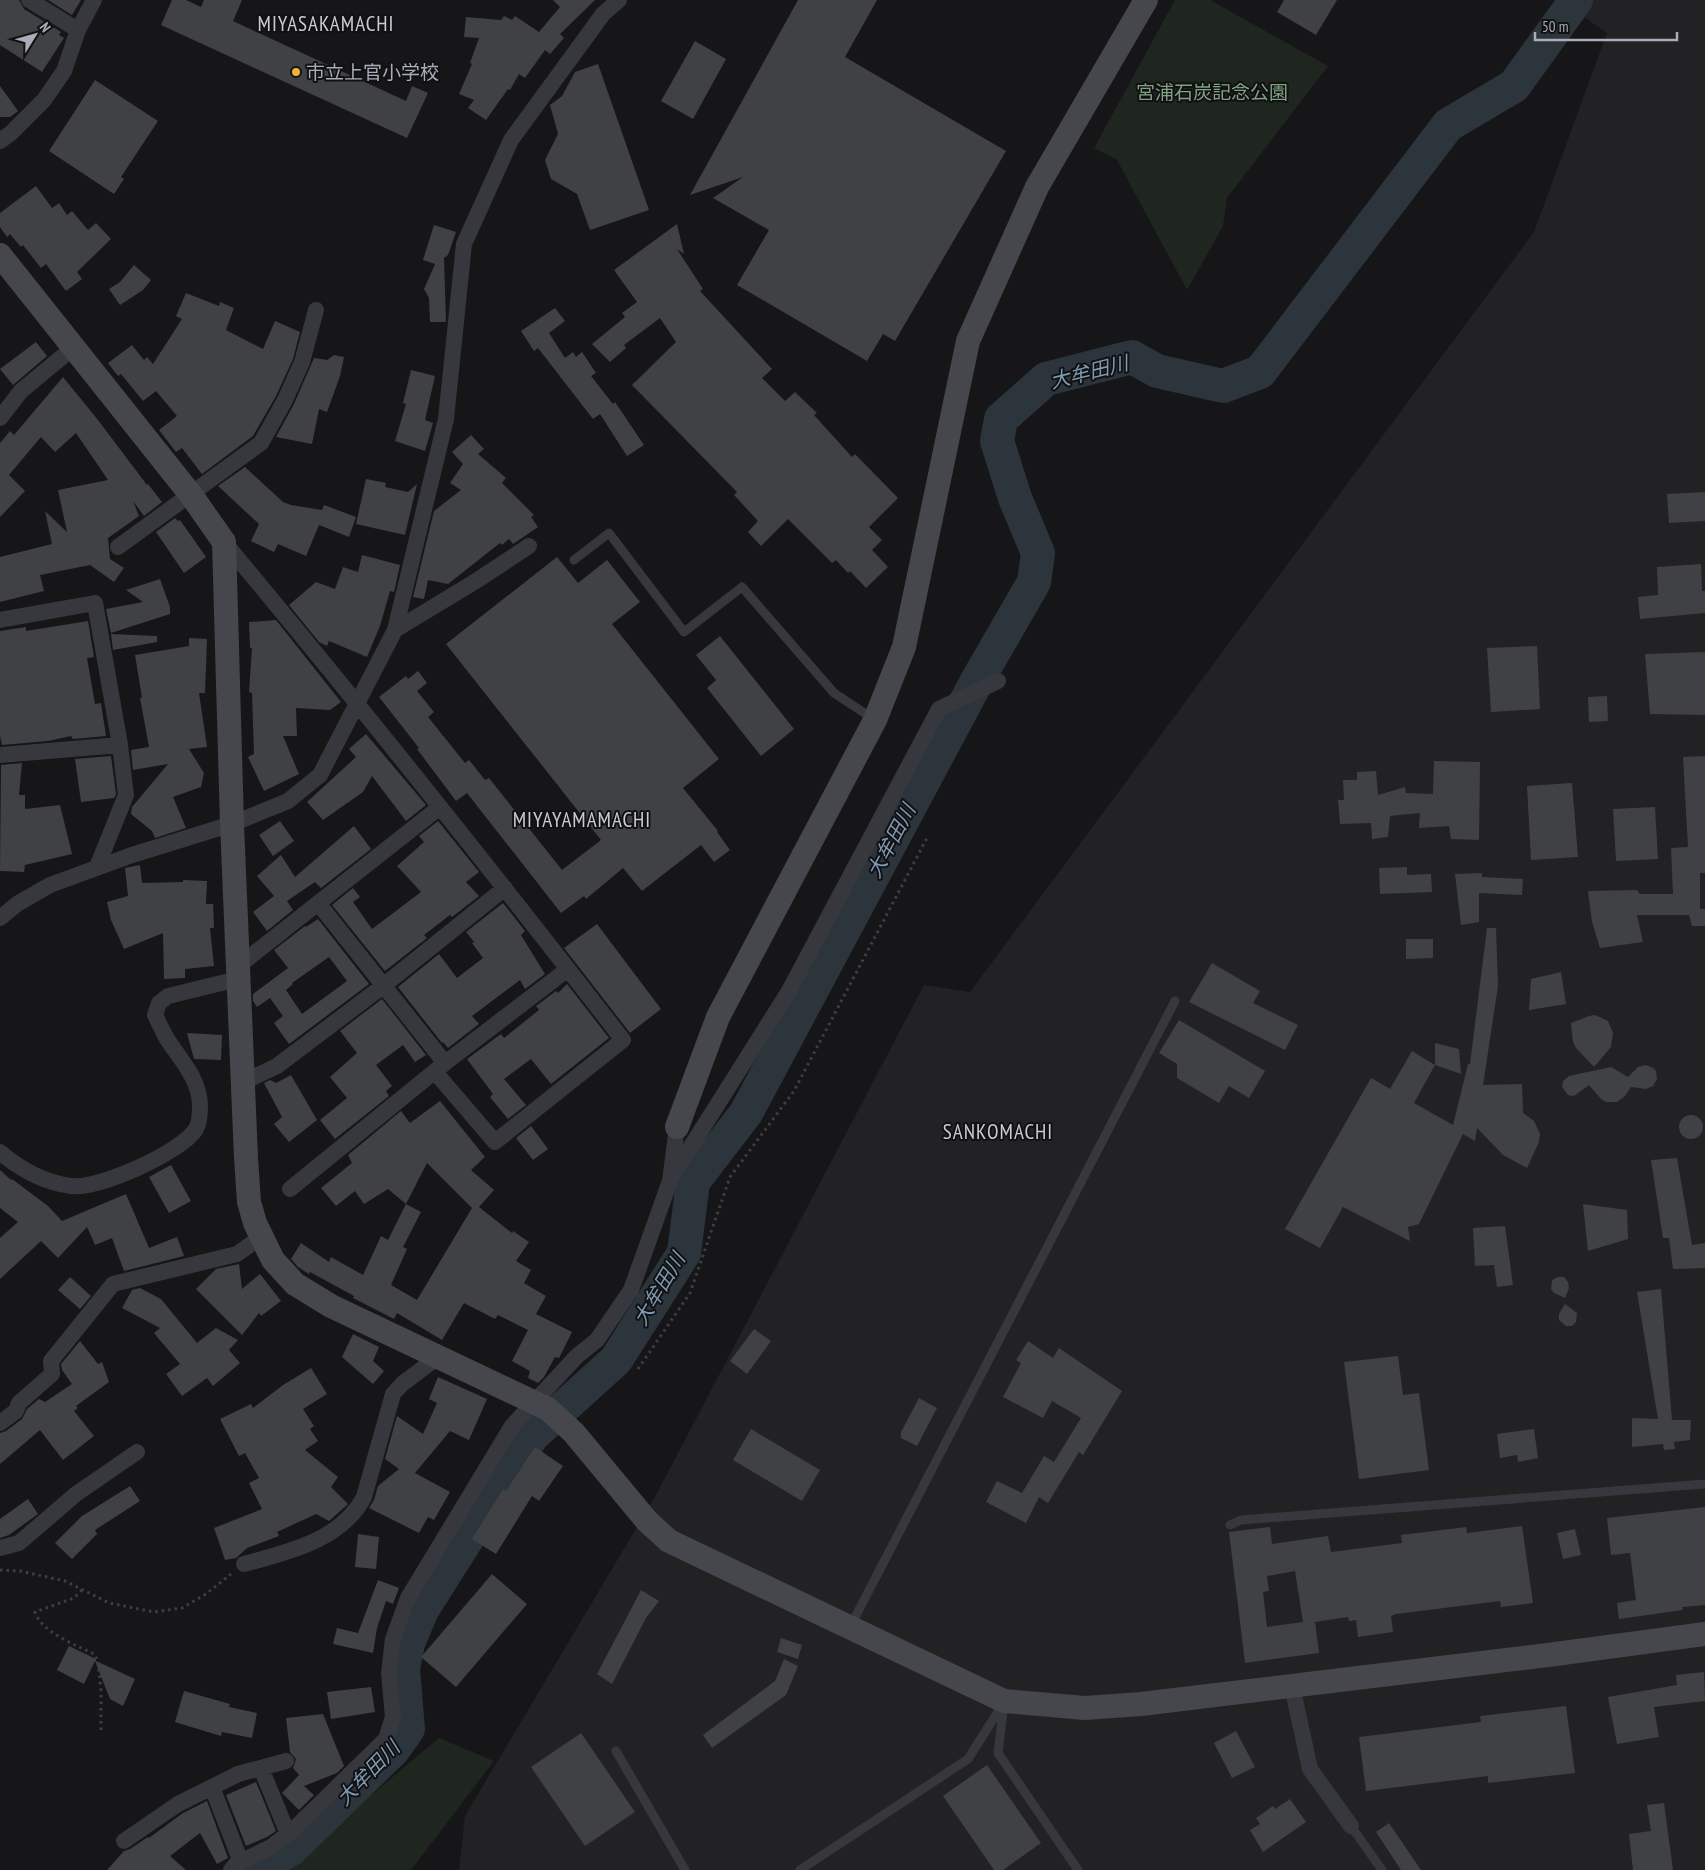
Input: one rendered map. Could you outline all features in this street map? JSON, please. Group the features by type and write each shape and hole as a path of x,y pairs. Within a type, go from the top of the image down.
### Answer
{"street":[{"path":"29,0 78,30"},
{"path":"0,141 11,133 44,100 64,71 78,30 94,0"},
{"path":"0,918 17,904 50,885 97,867 232,824 288,801 320,775 395,630 446,419 464,244 511,140 603,14 619,0"},
{"path":"212,1787 236,1866 271,1847 288,1834 386,1738 393,1717 388,1673 392,1639 408,1598 512,1426 577,1356 597,1340 631,1290 670,1181 677,1127 718,1017 875,720 904,647 968,341 1036,187 1146,0"},
{"path":"0,255 192,495 224,542 357,702 623,1040 495,1142 440,1068 383,986 318,903"},
{"path":"118,547 262,443 285,400 302,362 316,310"},
{"path":"0,418 21,391 74,347"},
{"path":"224,542 232,824 246,1158 250,1202 255,1223 273,1260 295,1284 331,1306 548,1409 574,1433 647,1521 669,1541 1004,1701 1085,1708 1141,1704 1705,1634"},
{"path":"395,630 476,581 529,546"},
{"path":"0,620 96,603 120,744 126,795 97,867"},
{"path":"670,1181 790,991 939,708 998,681"},
{"path":"0,755 120,744"},
{"path":"0,1152 15,1165 39,1179 73,1187 105,1181 145,1165 182,1143 197,1128 200,1106 193,1077 166,1037 155,1015 159,1003 168,996 238,973 318,903 440,807"},
{"path":"243,1082 278,1066 383,986 505,888"},
{"path":"290,1189 440,1068 568,969"},
{"path":"0,1423 16,1410 19,1403 52,1374 51,1361 113,1284 237,1254 261,1237"},
{"path":"244,1564 293,1550 340,1526 357,1510 364,1497 393,1394 402,1384 438,1357"},
{"path":"0,1548 19,1543 76,1494 137,1452"},
{"path":"1292,1686 1310,1769 1351,1826"},
{"path":"124,1841 178,1804 238,1774 286,1760"},
{"path":"261,1768 288,1834"}],"lane":[{"path":"574,560 609,533 684,632 742,587 834,693 875,720"},
{"path":"850,1627 1175,1001"},
{"path":"1230,1525 1241,1520 1705,1484"},
{"path":"800,1870 968,1759 1004,1701"},
{"path":"1004,1701 998,1753 1078,1870"},
{"path":"616,1751 684,1870"},
{"path":"1351,1826 1382,1870"}],"path":[{"path":"638,1369 690,1293 730,1177 794,1091 928,836"},
{"path":"0,1570 20,1571 65,1581 109,1604 154,1612 182,1608 206,1594 244,1564"},
{"path":"82,1590 74,1598 36,1612 37,1618 46,1628 94,1654 98,1661 101,1691 101,1733"}],"shaded area":[{"path":"1589,0 1705,0 1705,1870 459,1870 465,1816 656,1495 924,985 970,992 1534,232 1607,33 1578,13"}],"green space":[{"name":"宮浦石炭記念公園","path":"1175,0 1210,0 1328,66 1227,198 1223,226 1187,290 1117,160 1094,148"},
{"path":"439,1738 494,1761 411,1870 282,1870"}],"building":[{"path":"0,0 19,0 24,9 61,32 59,35 64,38 42,72 0,45"},
{"path":"48,0 81,0 72,15"},
{"path":"172,0 186,0 201,7 204,0 242,0 233,21 406,101 412,86 428,93 407,138 161,25"},
{"path":"553,0 595,0 560,34 564,38 550,54 545,50 525,78 519,74 510,90 508,89 486,120 468,108 474,100 459,94 472,64 470,63 479,38 464,37 466,17 501,20 504,16 512,20 515,16 539,32 560,7"},
{"path":"798,0 877,0 845,57 1006,151 895,341 883,334 867,361 737,285 769,230 713,198 743,177 690,195"},
{"path":"1284,0 1337,0 1316,35 1277,12"},
{"path":"695,41 726,59 693,119 661,101"},
{"path":"598,64 649,210 590,230 577,194 551,179 545,160 558,134 550,105 562,96 575,72"},
{"path":"95,80 158,121 121,177 124,179 114,194 49,151"},
{"path":"0,86 18,111 10,117 0,117"},
{"path":"36,186 52,208 59,203 67,215 72,211 88,230 96,223 111,239 77,272 82,279 66,291 46,264 41,268 23,245 21,247 10,234 7,237 0,227 0,213"},
{"path":"677,224 684,254 677,249 703,289 700,291 772,369 762,378 785,401 795,392 817,413 814,415 852,457 855,454 898,498 869,527 882,540 872,550 888,567 866,588 850,571 848,573 836,560 832,563 788,519 761,546 748,532 758,521 734,495 737,492 632,385 676,342 660,318 624,345 626,348 610,362 592,344 625,317 622,313 637,302 614,270"},
{"path":"434,225 456,232 448,255 444,258 446,322 430,322 429,298 424,289 435,264 423,260"},
{"path":"134,265 151,280 143,290 120,305 109,289 120,282"},
{"path":"186,293 219,306 220,302 234,308 226,330 263,349 275,321 300,332 293,359 276,396 253,436 202,474 182,448 176,452 159,430 177,416 156,391 143,401 121,374 118,376 108,363 132,345 144,360 147,357 153,364 182,319 176,316"},
{"path":"555,308 565,321 549,333 565,358 573,352 576,357 582,352 596,373 591,376 613,404 615,402 644,445 627,456 600,414 593,419 538,348 534,351 521,331"},
{"path":"36,342 47,356 13,385 0,369"},
{"path":"334,355 344,357 340,376 327,412 319,409 312,444 276,437 294,404 314,358 327,360"},
{"path":"411,370 435,376 425,420 433,423 425,451 395,441 406,404 403,403"},
{"path":"63,377 162,502 144,516 133,501 139,516 108,538 110,559 124,568 114,582 90,565 40,575 44,591 0,602 0,557 52,544 45,511 67,532 58,490 108,480 76,433 55,452 41,437 9,475 25,491 0,517 0,443 10,431 14,435"},
{"path":"471,435 484,449 478,454 506,478 502,483 534,515 531,517 538,527 513,544 509,539 502,545 500,543 448,584 428,580 424,599 413,597 434,511 461,490 450,483 463,464 452,452"},
{"path":"245,467 283,502 322,510 324,505 356,517 349,537 319,525 306,556 278,544 274,552 251,541 259,524 218,486"},
{"path":"366,479 386,483 385,487 408,492 417,484 405,535 356,524"},
{"path":"1705,492 1705,521 1669,523 1667,494"},
{"path":"175,518 178,521 180,520 206,557 184,573 156,532"},
{"path":"362,555 400,565 394,592 390,591 380,626 367,657 329,641 327,646 319,642 289,605 316,582 335,589 343,567 358,572"},
{"path":"557,557 578,583 607,560 640,602 612,624 719,759 683,788 718,831 730,850 714,862 701,845 642,891 623,868 586,899 584,896 561,913 467,793 456,801 417,749 419,748 379,697 406,676 408,679 418,671 427,683 417,691 434,712 428,717 465,763 469,760 485,780 489,778 562,870 601,840 446,644"},
{"path":"1701,564 1702,591 1705,591 1705,613 1640,619 1638,597 1658,595 1657,567"},
{"path":"160,579 170,607 170,614 111,633 106,609 143,602 126,590"},
{"path":"276,620 341,702 330,710 296,708 297,736 283,736 299,774 264,791 248,757 254,754 252,693 249,692 252,648 250,648 249,622"},
{"path":"88,621 94,657 87,658 95,704 101,703 106,736 73,739 71,736 48,741 2,745 0,736 0,631 26,627 26,631"},
{"path":"111,634 157,636 157,642 113,650"},
{"path":"720,636 794,729 761,756 707,688 716,680 696,655"},
{"path":"189,638 207,639 205,693 199,693 207,747 189,749 204,773 201,787 173,797 186,828 155,838 152,831 131,814 132,807 168,764 133,770 131,750 149,747 140,698 142,698 135,655 189,646"},
{"path":"1537,646 1540,709 1491,712 1487,648"},
{"path":"1705,652 1705,715 1650,714 1645,654"},
{"path":"1607,696 1608,721 1589,722 1588,697"},
{"path":"366,734 426,805 406,821 372,776 363,792 323,820 307,802 356,757 349,749"},
{"path":"111,756 116,794 114,798 81,802 75,759"},
{"path":"1705,756 1705,873 1700,873 1700,909 1705,909 1705,926 1692,926 1689,915 1637,915 1643,942 1600,948 1592,922 1588,891 1637,890 1640,894 1673,894 1671,848 1688,847 1683,757"},
{"path":"1434,761 1480,762 1479,840 1451,839 1449,826 1419,828 1420,813 1390,816 1388,837 1372,839 1371,823 1340,824 1338,800 1344,800 1343,780 1357,780 1357,772 1376,771 1378,795 1405,787 1406,793 1433,794"},
{"path":"22,763 19,795 25,795 25,809 60,805 72,854 25,865 24,872 0,871 1,765"},
{"path":"1572,783 1578,857 1531,860 1527,786"},
{"path":"1655,807 1658,859 1616,861 1613,809"},
{"path":"280,821 294,841 273,856 259,835"},
{"path":"438,821 479,872 466,882 479,896 452,917 450,915 424,935 427,938 385,971 332,905 353,888 360,897 353,902 372,929 421,892 397,866 424,842 419,836"},
{"path":"354,826 371,849 321,888 315,882 287,901 293,910 267,931 253,912 274,896 257,876 281,855 295,877"},
{"path":"140,865 142,883 183,882 183,880 207,881 206,904 213,904 214,928 210,928 214,966 185,969 185,978 164,979 163,933 124,949 111,920 107,902 128,896 125,868"},
{"path":"1407,867 1407,875 1431,874 1432,892 1380,894 1379,868"},
{"path":"1482,873 1482,877 1523,879 1522,895 1479,893 1479,922 1461,925 1455,874"},
{"path":"503,903 525,931 521,935 545,974 525,989 520,980 472,1016 479,1024 448,1048 398,987 439,954 457,978 483,958 466,932"},
{"path":"318,919 369,984 289,1044 274,1023 283,1016 270,998 257,1007 253,1001 253,994 288,968 274,950","holes":["329,957 347,981 302,1014 286,990 292,983"]},
{"path":"597,924 661,1009 630,1033 564,948"},
{"path":"1487,928 1496,928 1498,986 1483,1085 1522,1084 1523,1113 1534,1121 1540,1134 1539,1142 1527,1168 1503,1155 1477,1128 1475,1141 1463,1134 1419,1224 1408,1227 1410,1241 1343,1207 1320,1248 1285,1229 1371,1078 1390,1089 1412,1051 1435,1065 1414,1103 1453,1125 1468,1064 1470,1064"},
{"path":"1406,939 1433,939 1433,958 1406,959"},
{"path":"1212,963 1260,991 1253,1003 1298,1025 1285,1050 1189,1002"},
{"path":"1561,972 1566,1004 1529,1010 1531,979"},
{"path":"567,984 609,1038 551,1084 531,1059 504,1079 526,1105 508,1119 490,1097 493,1094 467,1059 501,1034 504,1038 539,1010 536,1006 556,991 558,993"},
{"path":"382,999 426,1055 415,1062 403,1045 376,1065 392,1086 386,1091 389,1096 335,1139 320,1120 347,1098 330,1077 357,1053 340,1031"},
{"path":"1595,1015 1608,1021 1613,1033 1611,1047 1594,1067 1576,1048 1573,1042 1571,1023"},
{"path":"1179,1020 1265,1071 1249,1098 1229,1086 1219,1103 1177,1078 1177,1064 1159,1053"},
{"path":"187,1033 222,1035 221,1060 194,1059"},
{"path":"1435,1043 1459,1049 1461,1074 1435,1065"},
{"path":"1646,1065 1656,1071 1657,1079 1653,1086 1646,1089 1631,1087 1625,1096 1617,1102 1606,1102 1601,1099 1589,1085 1574,1096 1568,1095 1562,1087 1563,1081 1569,1076 1611,1067 1628,1077 1638,1067"},
{"path":"291,1075 317,1120 289,1142 274,1124 282,1117 264,1083 270,1080 276,1083"},
{"path":"440,1101 485,1157 471,1170 494,1190 479,1207 512,1233 513,1231 529,1242 516,1261 531,1270 524,1283 546,1296 536,1314 572,1332 559,1358 555,1357 544,1377 538,1383 528,1378 530,1371 512,1361 528,1330 498,1315 495,1319 464,1303 442,1340 397,1313 394,1319 353,1298 354,1296 310,1272 309,1274 298,1267 291,1259 301,1243 329,1262 331,1257 363,1275 381,1236 388,1240 406,1204 388,1189 364,1204 355,1191 336,1206 321,1188 352,1163 348,1155 401,1111 410,1123","holes":["427,1163 472,1208 417,1300 391,1285 407,1249 403,1247 421,1212 406,1204"]},
{"path":"1691,1115 1700,1118 1703,1127 1700,1136 1691,1139 1682,1136 1679,1127 1682,1118"},
{"path":"531,1126 548,1149 533,1160 516,1138"},
{"path":"1677,1158 1692,1245 1705,1243 1705,1268 1673,1269 1669,1238 1663,1238 1651,1160"},
{"path":"171,1165 191,1201 169,1213 149,1177"},
{"path":"0,1170 48,1206 62,1221 126,1194 149,1248 177,1237 184,1256 124,1271 112,1238 95,1245 87,1227 58,1258 41,1241 0,1279 0,1238 18,1222 0,1208"},
{"path":"1583,1204 1627,1210 1628,1239 1588,1251"},
{"path":"1505,1226 1513,1285 1497,1287 1494,1265 1475,1266 1473,1228"},
{"path":"239,1264 242,1289 260,1274 281,1301 261,1316 259,1313 242,1335 196,1289 216,1269"},
{"path":"70,1277 91,1296 80,1309 58,1290"},
{"path":"1564,1277 1568,1282 1569,1288 1565,1298 1554,1293 1551,1289 1552,1280"},
{"path":"140,1288 161,1299 197,1343 216,1328 238,1340 229,1350 240,1363 213,1386 207,1378 182,1396 166,1374 180,1364 154,1333 160,1328 122,1308 132,1290"},
{"path":"1661,1289 1672,1420 1691,1420 1690,1440 1674,1442 1675,1449 1664,1450 1663,1444 1632,1447 1632,1418 1658,1419 1637,1292"},
{"path":"1565,1304 1577,1313 1576,1322 1572,1326 1566,1326 1559,1320 1559,1314"},
{"path":"754,1329 771,1341 747,1374 730,1361"},
{"path":"353,1334 379,1347 373,1361 384,1371 373,1384 342,1357"},
{"path":"80,1341 98,1364 102,1362 109,1382 76,1406 78,1408 74,1411 94,1436 63,1460 40,1430 0,1464 0,1433 6,1431 22,1419 27,1409 39,1399 45,1402 72,1384 62,1370 61,1364"},
{"path":"1028,1341 1053,1358 1059,1348 1122,1391 1083,1455 1079,1452 1048,1503 1039,1497 1026,1523 986,1502 997,1481 1022,1493 1044,1456 1054,1462 1081,1418 1052,1401 1043,1418 1003,1397 1021,1363 1016,1360"},
{"path":"1398,1356 1403,1395 1419,1393 1429,1470 1359,1479 1344,1362"},
{"path":"311,1368 327,1394 303,1409 314,1426 310,1429 318,1441 305,1450 338,1477 331,1487 348,1504 329,1521 316,1514 277,1532 279,1536 247,1548 236,1558 225,1560 214,1528 262,1509 249,1483 259,1478 245,1453 239,1456 220,1419 251,1404 253,1408 283,1385"},
{"path":"438,1377 487,1399 469,1440 450,1431 415,1473 450,1492 434,1520 428,1517 419,1533 369,1508 374,1500 378,1486 399,1469 385,1459 397,1416 423,1434 437,1403 429,1399"},
{"path":"919,1398 937,1408 917,1446 901,1438 901,1432"},
{"path":"751,1429 820,1470 802,1501 733,1460"},
{"path":"1534,1429 1538,1458 1518,1462 1517,1455 1500,1458 1497,1434"},
{"path":"535,1447 563,1466 539,1501 532,1496 496,1554 472,1539 503,1489 506,1491"},
{"path":"130,1486 140,1501 95,1530 97,1534 72,1559 55,1543 82,1516"},
{"path":"28,1499 38,1514 9,1535 0,1538 0,1519"},
{"path":"1705,1507 1705,1605 1682,1607 1683,1610 1619,1619 1617,1603 1636,1600 1630,1553 1611,1555 1607,1518"},
{"path":"1522,1526 1533,1603 1501,1607 1500,1601 1396,1614 1391,1616 1393,1632 1358,1637 1356,1620 1349,1621 1348,1617 1315,1622 1319,1653 1245,1663 1229,1532 1270,1527 1272,1544 1328,1536 1331,1552 1402,1543 1401,1535 1466,1527 1467,1533","holes":["1295,1571 1303,1622 1267,1627 1263,1592 1269,1591 1267,1576"]},
{"path":"1575,1529 1581,1555 1563,1559 1557,1533"},
{"path":"358,1534 379,1537 376,1569 355,1567"},
{"path":"492,1574 527,1604 456,1687 421,1657"},
{"path":"378,1580 399,1588 393,1604 386,1601 377,1628 373,1653 333,1644 337,1628 358,1633"},
{"path":"641,1590 659,1601 646,1618 612,1684 597,1674"},
{"path":"781,1638 802,1645 798,1659 777,1652"},
{"path":"69,1646 135,1679 123,1706 110,1699 95,1661 84,1684 57,1670"},
{"path":"784,1659 798,1666 786,1695 712,1748 703,1735 775,1681"},
{"path":"1704,1672 1705,1701 1654,1707 1659,1737 1617,1744 1608,1697 1677,1685 1676,1675"},
{"path":"371,1687 375,1712 331,1719 327,1692"},
{"path":"184,1691 230,1704 229,1707 257,1713 252,1738 222,1732 221,1736 175,1722"},
{"path":"1566,1706 1575,1773 1488,1783 1488,1776 1366,1791 1359,1737 1481,1722 1480,1716"},
{"path":"323,1714 344,1766 337,1773 304,1786 314,1795 299,1810 282,1793 299,1775 293,1768 296,1759 290,1752 286,1718"},
{"path":"1236,1731 1255,1767 1232,1778 1214,1743"},
{"path":"581,1733 635,1812 585,1846 531,1767"},
{"path":"987,1765 1041,1843 1003,1870 994,1870 943,1796"},
{"path":"256,1782 276,1831 246,1846 226,1795"},
{"path":"1290,1799 1306,1822 1263,1852 1250,1830 1260,1824 1256,1818 1273,1806 1275,1809"},
{"path":"207,1801 228,1858 217,1864 200,1833 170,1856 186,1870 107,1870 124,1851 149,1838 183,1813"},
{"path":"1664,1803 1673,1870 1633,1870 1629,1834 1651,1831 1647,1805"},
{"path":"1389,1823 1421,1870 1401,1870 1376,1832"}],"waterway":[{"name":"大牟田川","path":"257,1870 291,1849 393,1750 408,1729 403,1669 408,1643 422,1610 532,1436 616,1360 684,1253 693,1182 746,1113 978,679 1034,582 1038,553 1015,498 997,441 1001,419 1046,379 1132,357 1157,371 1223,386 1260,372 1448,125 1514,86 1576,0"}],"place":[{"name":"市立上官小学校","path":"296,72"}],"district":[{"name":"MIYASAKAMACHI","path":"326,24"},
{"name":"MIYAYAMAMACHI","path":"582,820"},
{"name":"SANKOMACHI","path":"998,1132"}]}
